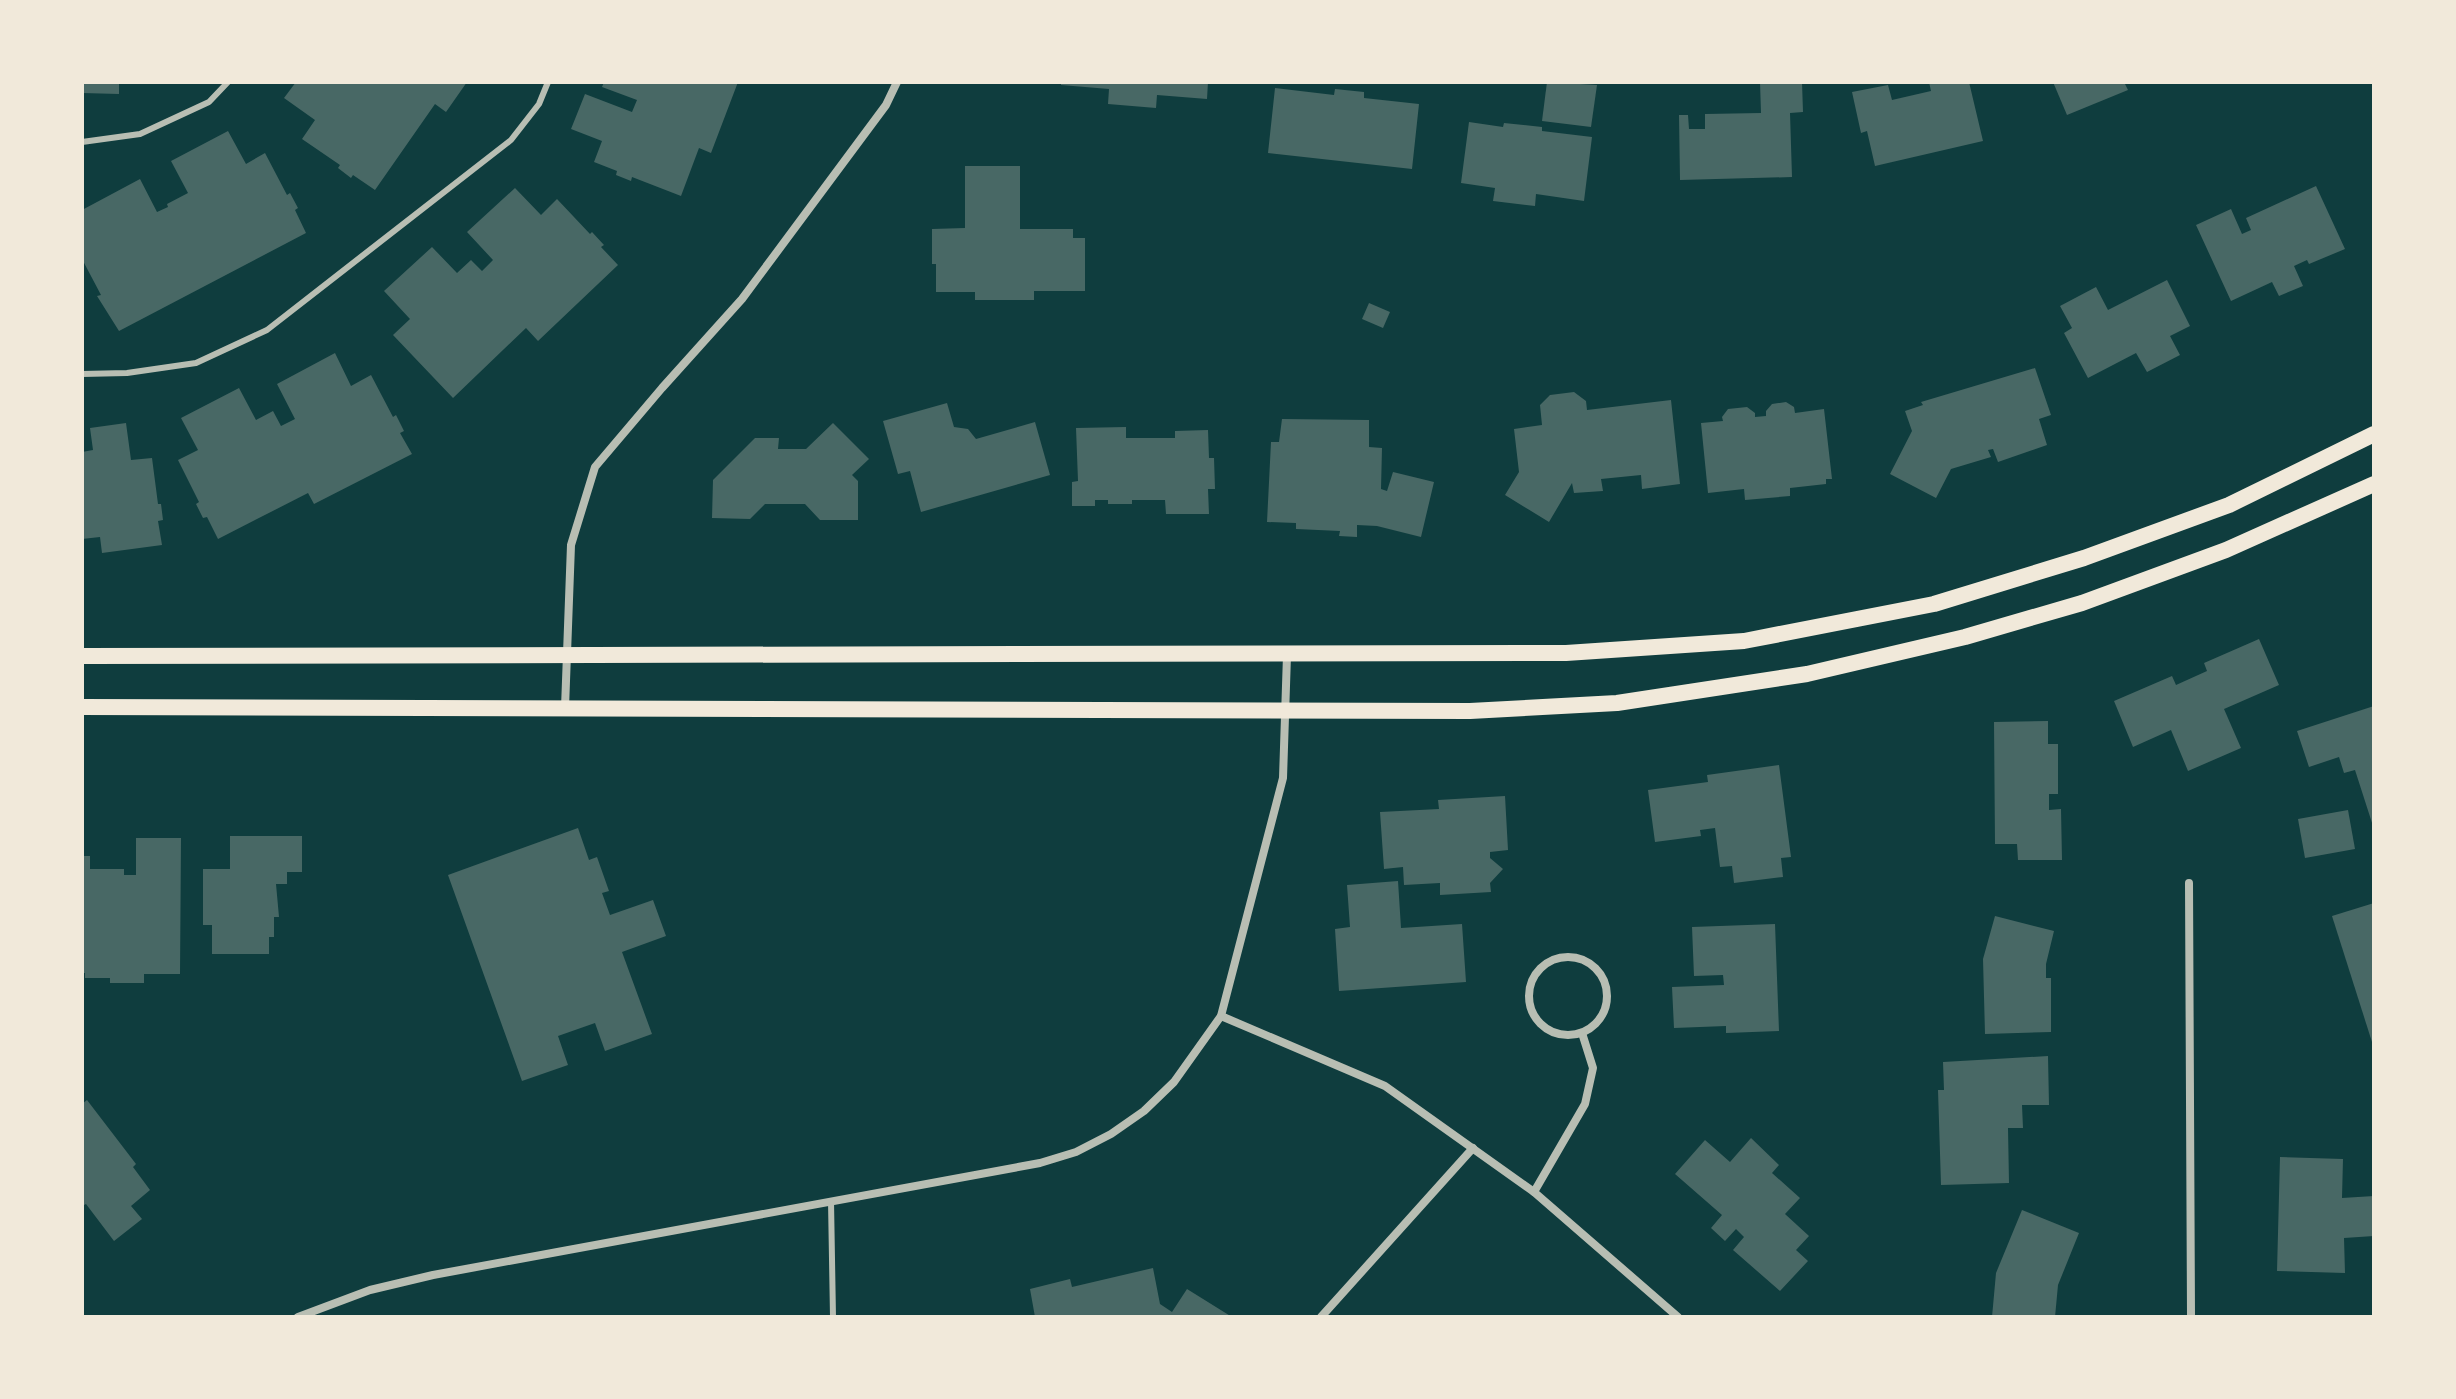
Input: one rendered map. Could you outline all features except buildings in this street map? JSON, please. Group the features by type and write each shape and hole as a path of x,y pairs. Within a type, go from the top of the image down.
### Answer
{"main road":[{"path":"82,656 1566,653 1744,641 1919,607 2084,558 2229,505 2374,434"},
{"path":"82,707 1470,711 1617,703 1807,674 1965,637 2082,603 2226,550 2374,484"}],"street":[{"path":"565,708 571,545 595,467 742,299 886,105 897,82"},
{"path":"298,1317 370,1290 433,1275 1004,1171 1076,1152 1111,1134 1144,1111 1174,1082 1221,1016 1283,778 1287,655"},
{"path":"2189,883 2191,1317"},
{"path":"1574,956 1593,964 1605,982 1607,1002 1599,1021 1582,1033 1561,1036 1543,1027 1530,1011 1528,989 1536,970 1553,958 1574,956"},
{"path":"1221,1016 1385,1086 1534,1192 1678,1317"},
{"path":"1534,1192 1585,1104 1593,1068 1582,1033"},
{"path":"1321,1317 1473,1148"}],"lane":[{"path":"82,142 140,134 209,102 228,82"},
{"path":"82,374 127,373 196,363 267,330 511,140 539,104 548,82"},
{"path":"831,1201 833,1317"}]}
